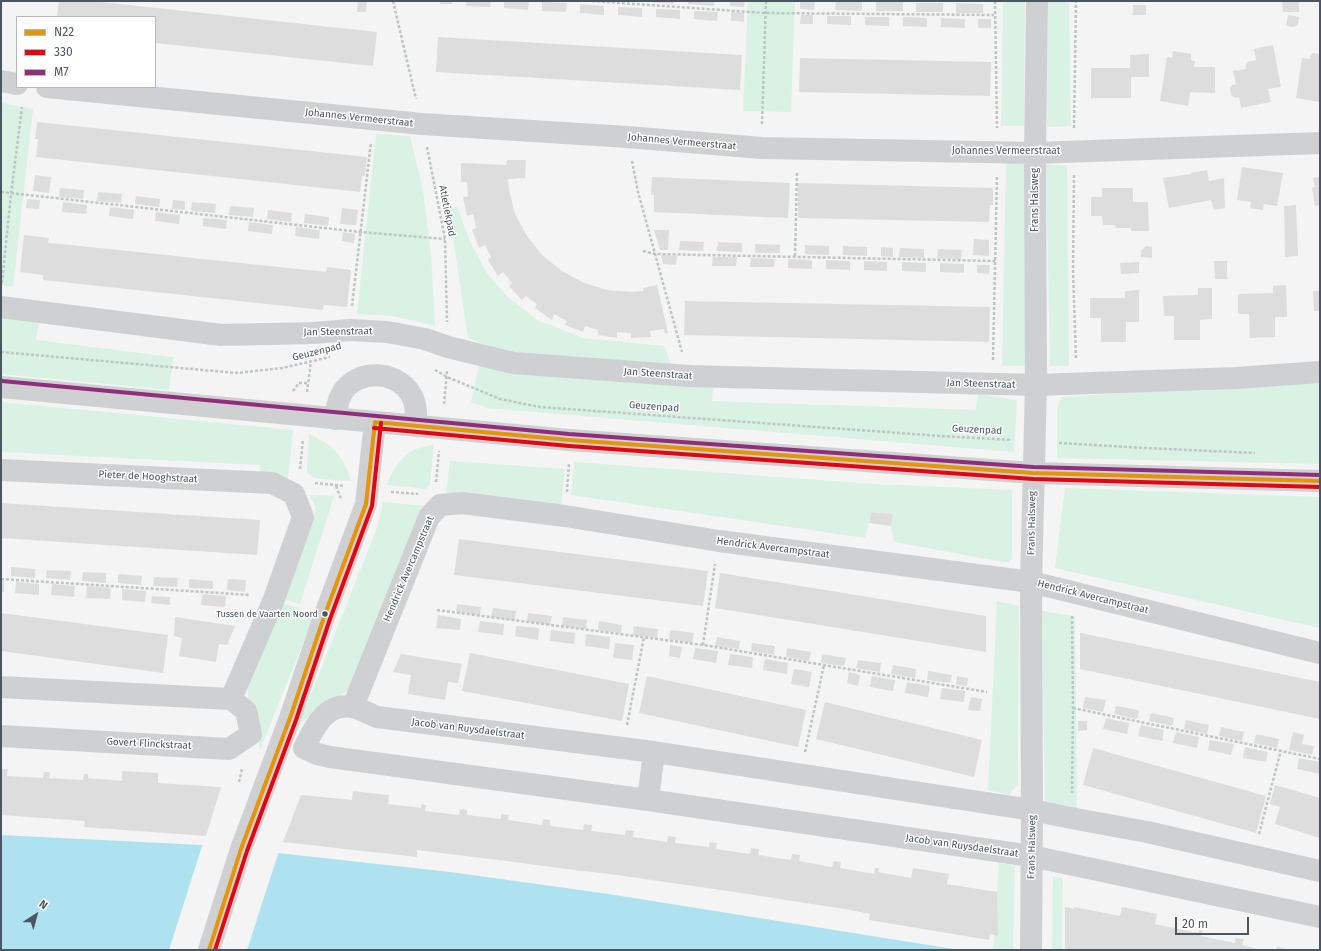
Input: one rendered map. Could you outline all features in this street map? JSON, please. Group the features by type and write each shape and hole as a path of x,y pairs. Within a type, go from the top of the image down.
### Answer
{"street":[{"name":"Frans Halsweg","path":"1031,950 1031,582 1036,385 1035,153 1037,1"},
{"path":"1,81 20,93"},
{"name":"Johannes Vermeerstraat","path":"57,88 373,120 627,137 762,148 1035,153 1320,143"},
{"name":"Jan Steenstraat","path":"1,307 221,335 314,333 350,330 387,332 425,339 448,347 513,363 689,376 1036,385 1236,378 1320,372"},
{"path":"336,419 336,406 341,394 349,384 360,378 373,374 386,376 398,381 407,389 414,400 417,413 415,426"},
{"path":"1,387 568,440 1033,473 1320,481"},
{"path":"209,950 241,849 290,718 324,617 366,504 375,422"},
{"name":"Pieter de Hooghstraat","path":"1,470 272,484 294,494 303,517 274,599"},
{"name":"Hendrick Avercampstraat","path":"353,707 429,517 440,505 462,503 565,516 719,541 1031,582 1320,653"},
{"path":"1,687 231,698 274,599"},
{"name":"Govert Flinckstraat","path":"1,736 229,749 251,734 246,711 231,698"},
{"name":"Jacob van Ruysdaelstraat","path":"1320,871 1147,832 1032,810 654,752 376,717 353,707 338,708 322,716 314,727 304,748 317,754 330,757 648,800 1032,856 1320,918"},
{"path":"648,800 654,752"}],"path":[{"name":"Atletiekpad","path":"393,1 422,124 445,239 448,347 447,377 441,429"},
{"path":"592,1 766,13 994,15"},
{"path":"762,148 766,1"},
{"path":"992,384 997,152 995,1"},
{"path":"1076,1 1073,270 1077,384"},
{"path":"2,283 20,93"},
{"path":"350,330 373,120"},
{"path":"627,137 638,192 689,376"},
{"path":"795,256 797,148"},
{"path":"1,192 360,232 445,239"},
{"path":"643,252 655,254 995,261"},
{"name":"Geuzenpad","path":"1,352 237,373 282,368 336,356"},
{"name":"Geuzenpad","path":"431,367 447,377 500,399 540,407 941,436 1256,453"},
{"path":"291,393 299,383 308,383"},
{"path":"435,489 441,429"},
{"path":"565,516 570,457"},
{"path":"335,485 344,504"},
{"path":"703,645 719,541"},
{"path":"1,579 245,594 274,599"},
{"path":"1071,592 1073,708 1071,818"},
{"path":"437,610 703,645 988,692"},
{"path":"622,748 644,637"},
{"path":"800,775 824,665"},
{"path":"1073,708 1320,758"},
{"path":"1253,855 1281,750"}],"green space":[{"path":"748,1 795,1 791,112 743,111"},
{"path":"1003,1 1025,1 1024,126 1001,126"},
{"path":"1048,1 1069,1 1071,126 1047,127"},
{"path":"1,103 33,109 13,287 1,285"},
{"path":"376,134 410,136 423,190 431,254 435,326 394,316 357,314"},
{"path":"1006,163 1026,163 1025,366 1002,366"},
{"path":"1046,165 1067,165 1069,366 1050,366"},
{"path":"445,205 457,207 469,239 486,272 508,297 537,320 584,338 664,346 672,367 505,352 468,338 453,238"},
{"path":"1,315 39,320 36,340 173,357 169,390 1,374"},
{"path":"479,365 713,388 712,401 976,410 978,394 1017,400 1014,452 487,408 471,402"},
{"path":"1320,381 1320,464 1057,458 1057,410 1061,397"},
{"path":"1,402 293,430 288,479 260,474 260,465 1,452"},
{"path":"309,434 331,447 341,457 351,481 318,478 309,474 307,471 307,466"},
{"path":"434,444 430,485 426,489 387,485 394,469 406,455 416,449"},
{"path":"450,461 565,469 561,506 446,493"},
{"path":"574,462 874,484 1012,490 1012,558 1009,563 894,542 891,526 893,514 871,512 865,538 571,495"},
{"path":"1065,488 1320,497 1320,628 1055,568"},
{"path":"309,495 334,496 300,604 282,598 314,518 315,506"},
{"path":"383,502 427,506 351,688 299,724 377,528"},
{"path":"997,601 1019,606 1018,784 1009,795 988,790"},
{"path":"281,603 299,608 298,611 314,616 260,750 255,725 248,702 248,683"},
{"path":"1042,611 1075,616 1077,809 1045,802"},
{"path":"999,863 1015,866 1013,950 993,950"},
{"path":"1053,877 1063,878 1062,950 1052,950"}],"water":[{"path":"1,835 202,845 219,858 252,860 278,853 450,872 602,893 960,950 1,950"}],"pier":[{"path":"203,843 219,856 252,858 279,851 247,950 169,950"}],"building":[{"path":"59,1 92,1 377,32 373,66 156,43 156,16 57,16"},
{"path":"358,1 367,1 366,12 357,12"},
{"path":"440,1 452,1 452,4 440,4"},
{"path":"467,1 491,1 490,7 466,6"},
{"path":"504,1 529,1 528,10 504,8"},
{"path":"674,1 674,4 648,2"},
{"path":"688,1 715,1 714,6 688,4"},
{"path":"730,1 745,1 744,7 730,6"},
{"path":"800,1 815,1 814,10 800,9"},
{"path":"836,1 862,1 862,11 835,10"},
{"path":"1282,1 1299,1 1299,12 1283,12"},
{"path":"542,2 567,3 566,12 542,11"},
{"path":"876,2 903,2 903,11 876,11"},
{"path":"916,3 943,3 943,12 916,12"},
{"path":"956,3 983,4 983,13 956,13"},
{"path":"580,4 604,6 604,15 580,13"},
{"path":"1133,5 1146,5 1146,15 1133,15"},
{"path":"618,7 642,8 642,17 618,15"},
{"path":"656,9 680,10 680,19 656,17"},
{"path":"694,11 718,12 717,21 694,19"},
{"path":"731,12 744,13 744,22 731,21"},
{"path":"801,15 813,15 813,24 800,24"},
{"path":"1288,15 1299,17 1298,25 1294,27 1286,26"},
{"path":"827,16 851,16 851,25 827,24"},
{"path":"865,17 889,17 889,26 865,25"},
{"path":"903,17 927,18 927,27 903,26"},
{"path":"941,18 965,19 965,28 941,27"},
{"path":"978,19 991,19 991,28 978,28"},
{"path":"438,37 742,55 740,90 436,72"},
{"path":"1273,45 1281,87 1268,89 1271,102 1241,108 1239,97 1235,98 1231,95 1230,88 1232,85 1236,84 1233,71 1246,69 1248,62 1256,60 1254,49"},
{"path":"1173,51 1191,54 1191,60 1195,61 1194,67 1215,67 1215,93 1192,92 1190,93 1188,106 1160,101 1167,57 1172,58"},
{"path":"1313,53 1320,54 1320,102 1296,98 1302,58 1310,59 1310,56"},
{"path":"1149,54 1149,77 1131,77 1131,98 1091,98 1091,68 1130,68 1130,55"},
{"path":"800,58 991,62 990,96 799,92"},
{"path":"37,122 367,157 365,176 362,176 360,192 36,157 38,139 35,139"},
{"path":"507,160 526,160 525,178 508,179 509,190 515,214 527,236 542,255 562,271 584,283 607,290 632,292 643,291 643,288 657,285 668,333 665,334 664,329 650,331 651,337 631,338 631,333 617,332 617,338 598,335 598,330 585,326 583,332 565,325 567,321 554,314 552,320 535,308 537,304 526,296 522,300 509,286 512,283 503,272 498,276 488,260 491,257 485,245 479,248 472,230 476,228 473,214 467,216 463,197 468,196 467,182 461,182 461,163 506,165"},
{"path":"1242,167 1283,173 1277,206 1264,204 1263,210 1250,208 1251,202 1237,200"},
{"path":"1207,170 1209,181 1224,178 1225,208 1214,210 1211,200 1169,208 1163,178"},
{"path":"35,175 51,177 49,193 33,191"},
{"path":"652,177 790,183 788,218 654,212 654,195 651,194"},
{"path":"1320,177 1320,205 1315,206 1312,188 1315,187 1313,178"},
{"path":"798,183 993,188 993,205 990,205 989,222 798,218"},
{"path":"60,188 84,190 83,199 59,197"},
{"path":"1102,188 1133,188 1133,202 1148,202 1149,231 1131,231 1131,228 1117,228 1114,225 1103,225 1102,216 1091,216 1091,197 1102,197"},
{"path":"98,192 122,194 121,203 97,201"},
{"path":"136,196 160,199 159,207 135,204"},
{"path":"27,199 40,200 39,209 26,208"},
{"path":"173,200 185,201 185,210 172,209"},
{"path":"63,202 87,205 86,214 62,212"},
{"path":"192,202 216,204 215,213 191,211"},
{"path":"1296,205 1298,256 1285,257 1284,206"},
{"path":"230,206 254,208 253,217 229,215"},
{"path":"110,207 134,210 133,219 109,216"},
{"path":"342,208 358,210 356,225 340,224"},
{"path":"268,210 292,213 291,222 267,219"},
{"path":"156,212 180,215 179,224 155,221"},
{"path":"305,214 329,217 328,226 304,223"},
{"path":"203,218 227,220 226,229 203,226"},
{"path":"249,222 273,225 272,234 248,231"},
{"path":"296,227 320,230 319,239 295,236"},
{"path":"654,230 669,230 668,250 660,250"},
{"path":"343,232 355,234 354,243 342,241"},
{"path":"24,235 49,238 48,243 326,272 327,267 351,270 347,307 324,305 323,310 43,280 43,275 20,272"},
{"path":"974,239 989,240 989,256 973,255"},
{"path":"680,241 704,242 703,251 679,250"},
{"path":"718,242 742,243 742,252 717,251"},
{"path":"755,244 780,245 780,253 755,253"},
{"path":"805,245 829,246 829,255 805,254"},
{"path":"843,246 867,247 867,256 843,255"},
{"path":"1146,246 1152,247 1152,258 1141,257 1141,251"},
{"path":"881,247 893,248 893,257 881,256"},
{"path":"900,248 924,249 924,258 899,257"},
{"path":"938,249 962,250 961,259 937,258"},
{"path":"661,255 677,256 676,265 663,264"},
{"path":"713,257 737,257 736,266 712,266"},
{"path":"751,258 775,259 774,267 750,267"},
{"path":"788,259 812,260 812,269 788,268"},
{"path":"826,260 850,261 850,270 826,269"},
{"path":"864,261 887,262 887,271 864,270"},
{"path":"1214,261 1227,261 1227,279 1215,279"},
{"path":"902,262 926,263 926,272 902,271"},
{"path":"1139,262 1139,273 1121,274 1120,263"},
{"path":"940,263 964,264 964,273 940,272"},
{"path":"977,265 990,265 989,274 977,273"},
{"path":"1286,285 1287,317 1275,317 1275,337 1250,338 1249,314 1238,314 1238,294 1273,293 1273,286"},
{"path":"1198,288 1212,288 1212,319 1200,320 1200,340 1174,340 1174,316 1164,316 1163,296 1198,295"},
{"path":"1139,290 1139,322 1126,322 1126,342 1101,342 1101,318 1090,318 1090,298 1125,298 1125,291"},
{"path":"1313,291 1320,291 1320,311 1314,311"},
{"path":"685,301 990,307 989,342 684,335"},
{"path":"1,503 260,520 257,555 1,538"},
{"path":"871,512 893,514 891,526 869,523"},
{"path":"459,539 708,571 703,606 454,575"},
{"path":"11,567 35,569 35,578 11,576"},
{"path":"47,570 71,571 70,580 46,578"},
{"path":"83,572 106,573 106,583 82,581"},
{"path":"720,573 986,616 986,652 715,608"},
{"path":"118,574 142,576 141,585 118,583"},
{"path":"154,577 178,578 177,587 153,586"},
{"path":"189,579 213,581 213,589 189,588"},
{"path":"228,579 246,580 245,592 227,590"},
{"path":"1,581 4,581 4,592 1,592"},
{"path":"16,582 39,584 39,595 15,593"},
{"path":"52,584 75,586 74,597 51,595"},
{"path":"87,586 111,588 110,599 86,598"},
{"path":"122,589 146,591 145,602 122,600"},
{"path":"202,594 226,596 225,607 201,605"},
{"path":"152,596 170,597 170,605 151,603"},
{"path":"457,604 481,607 480,615 456,612"},
{"path":"493,608 516,611 515,620 491,617"},
{"path":"1,613 168,635 163,673 1,651"},
{"path":"528,613 552,616 550,625 527,621"},
{"path":"438,615 461,619 460,630 436,628"},
{"path":"175,617 235,626 227,645 219,644 216,662 179,656 182,638 174,636"},
{"path":"563,617 587,620 586,629 562,626"},
{"path":"480,621 504,624 503,635 478,632"},
{"path":"599,621 622,625 621,633 598,630"},
{"path":"516,626 539,628 538,640 515,636"},
{"path":"634,626 658,629 657,638 633,635"},
{"path":"551,630 575,633 574,644 550,641"},
{"path":"670,630 694,633 692,643 669,639"},
{"path":"1080,633 1320,682 1320,719 1080,669"},
{"path":"586,634 610,637 609,649 585,646"},
{"path":"717,637 740,641 739,649 715,646"},
{"path":"615,643 634,645 632,660 613,658"},
{"path":"752,643 775,646 774,655 751,651"},
{"path":"670,645 682,647 680,658 669,656"},
{"path":"695,648 718,651 716,663 693,659"},
{"path":"787,648 811,652 809,661 786,657"},
{"path":"470,653 629,684 622,721 462,691"},
{"path":"401,654 462,664 458,683 448,682 445,700 408,694 411,675 393,672"},
{"path":"730,654 753,657 752,668 728,665"},
{"path":"822,654 846,658 844,666 821,663"},
{"path":"765,659 788,663 787,674 763,670"},
{"path":"858,660 881,663 880,672 856,668"},
{"path":"893,665 916,669 915,678 891,674"},
{"path":"794,669 812,672 809,687 791,684"},
{"path":"928,671 952,675 950,683 927,680"},
{"path":"849,672 860,675 858,686 847,683"},
{"path":"647,676 806,710 798,747 639,713"},
{"path":"872,676 895,680 893,691 870,687"},
{"path":"957,676 968,678 967,686 956,685"},
{"path":"907,682 930,686 928,697 905,693"},
{"path":"942,688 965,691 964,702 940,699"},
{"path":"971,697 982,699 980,711 968,710"},
{"path":"1085,697 1106,700 1103,712 1083,708"},
{"path":"825,702 982,740 974,777 816,739"},
{"path":"1116,706 1139,710 1137,719 1114,714"},
{"path":"1151,713 1174,718 1172,726 1149,721"},
{"path":"1106,718 1129,723 1127,734 1103,729"},
{"path":"1186,720 1209,725 1207,734 1184,729"},
{"path":"1078,721 1087,721 1087,730 1078,731"},
{"path":"1141,725 1164,730 1162,741 1138,736"},
{"path":"1221,727 1244,732 1242,741 1219,736"},
{"path":"1176,732 1199,737 1197,748 1173,743"},
{"path":"1293,732 1304,735 1302,744 1314,746 1312,755 1289,750"},
{"path":"1256,734 1279,739 1277,748 1254,743"},
{"path":"1210,740 1234,744 1231,755 1208,750"},
{"path":"1245,747 1268,752 1266,762 1243,758"},
{"path":"1093,748 1266,796 1256,833 1083,785"},
{"path":"1299,758 1320,762 1320,774 1297,769"},
{"path":"2,769 8,769 7,776 43,778 44,772 50,772 49,778 83,780 84,774 88,774 88,778 122,781 122,771 158,773 158,783 221,787 206,836 84,827 85,821 1,815"},
{"path":"1275,785 1320,798 1320,838 1275,824 1280,807 1270,804"},
{"path":"353,791 389,795 388,804 421,808 422,804 426,805 425,811 459,815 460,809 467,810 467,815 501,819 501,814 509,815 508,820 542,825 543,819 550,820 550,826 583,830 584,824 592,825 591,831 625,835 626,830 634,831 633,837 667,842 668,836 676,837 675,843 709,847 710,842 717,843 716,849 750,854 751,848 759,849 758,855 791,860 792,854 800,855 799,861 832,867 834,861 841,862 840,868 874,874 875,868 879,868 878,872 911,878 913,868 949,874 947,884 997,892 998,936 990,934 989,940 869,920 870,914 851,910 603,873 500,860 499,862 499,860 417,850 417,857 283,842 301,795 352,800"},
{"path":"1065,907 1074,909 1074,907 1120,916 1122,907 1157,914 1155,924 1198,933 1199,930 1203,930 1201,936 1235,943 1236,938 1244,939 1242,945 1262,950 1065,950"},
{"path":"1277,947 1284,948 1284,950 1276,950"}],"transit line":[{"name":"M7","path":"2,381 569,434 1033,467 1320,475"},
{"name":"N22","path":"375,422 569,440 1033,473 1320,481"},
{"name":"N22","path":"209,950 241,849 290,718 324,617 366,504 375,422"},
{"name":"330","path":"215,950 247,851 296,720 330,619 372,506 381,423"},
{"name":"330","path":"374,428 569,446 1033,479 1320,487"}],"place":[{"name":"Tussen de Vaarten Noord","path":"325,614"}]}
